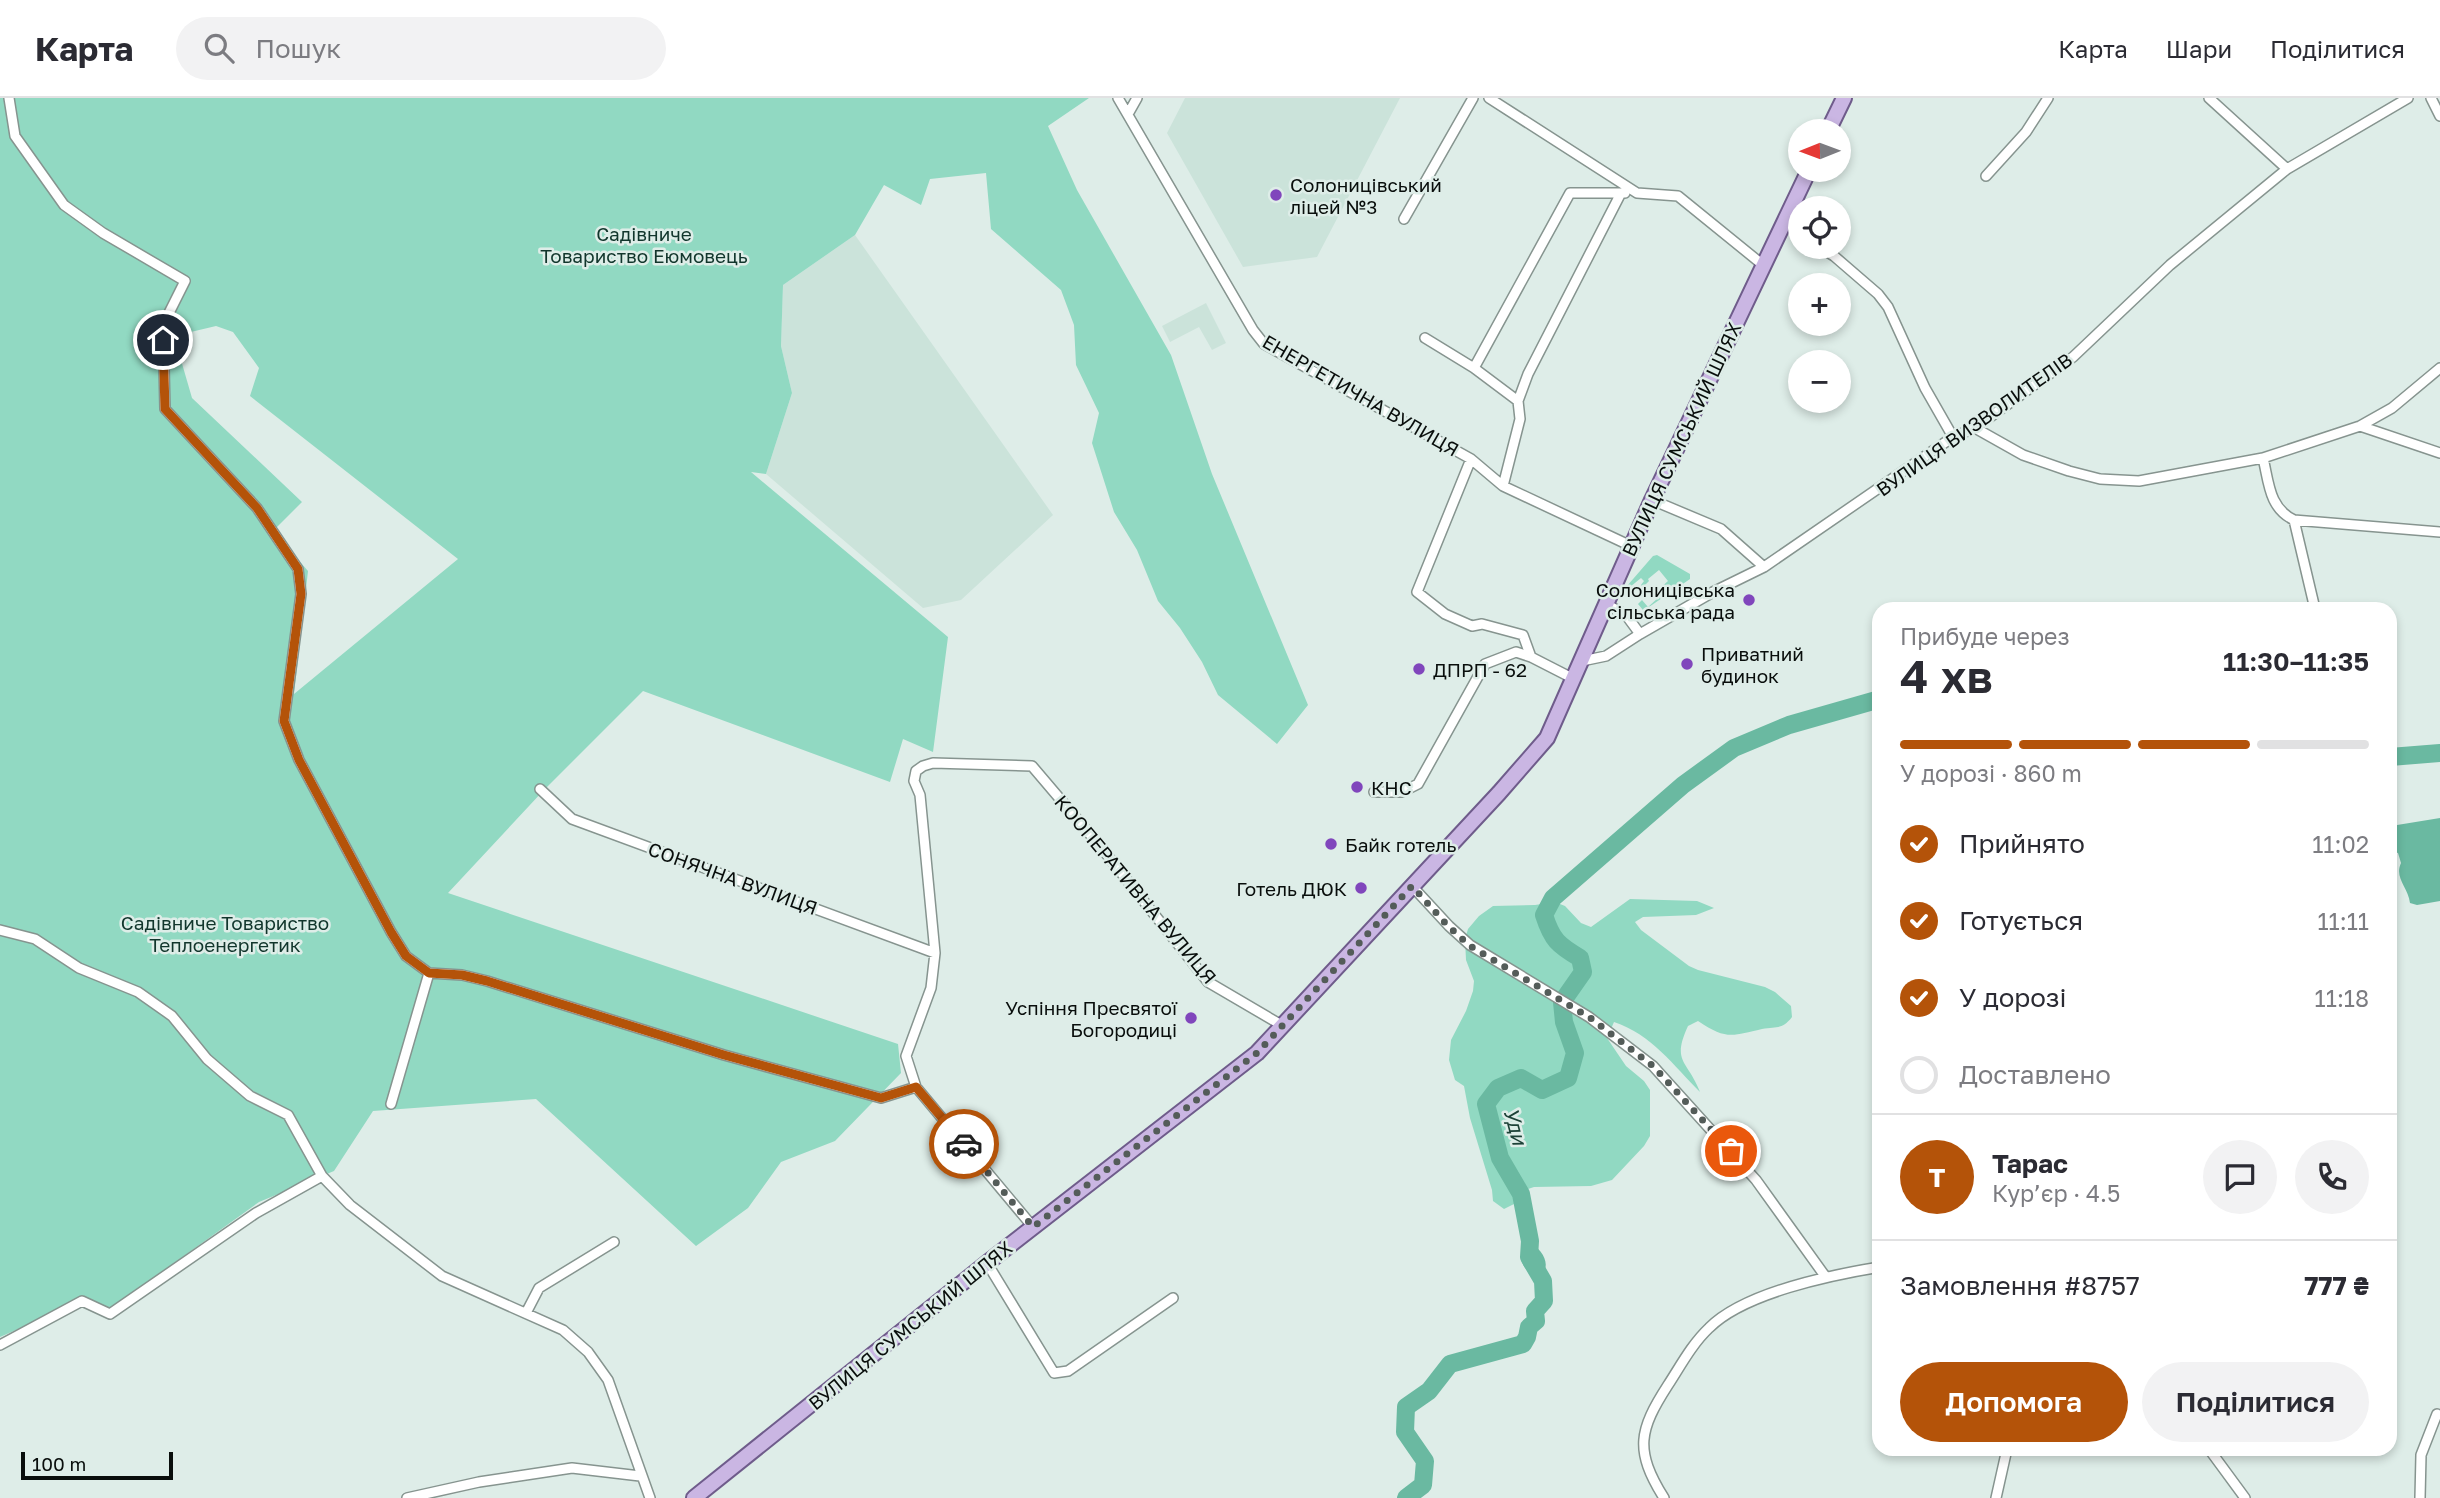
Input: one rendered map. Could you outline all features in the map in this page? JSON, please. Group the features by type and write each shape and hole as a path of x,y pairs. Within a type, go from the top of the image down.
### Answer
{"main road":[{"path":"1834,119 1844,98"},
{"name":"ВУЛИЦЯ СУМСЬКИЙ ШЛЯХ","path":"694,1498 987,1263 1257,1053 1500,793 1547,738 1652,500 1803,182"}],"street":[{"path":"9,98 15,136 64,205 103,233 184,281 163,326 165,409 257,508 298,569 301,594 284,721 299,760 406,956 429,973 462,975 487,981 724,1055 881,1098 916,1087"},
{"name":"ЕНЕРГЕТИЧНА ВУЛИЦЯ","path":"1118,98 1253,330 1264,344 1471,459 1503,486 1631,546"},
{"path":"1128,114 1137,98"},
{"path":"1404,219 1473,98"},
{"path":"1489,98 1637,193"},
{"path":"1986,176 2026,132 2048,98"},
{"path":"2209,98 2287,169"},
{"name":"ВУЛИЦЯ ВИЗВОЛИТЕЛІВ","path":"1582,661 1606,656 1713,592 1764,567 1953,437 1975,428 2073,357 2170,265 2287,169 2408,98"},
{"path":"2431,98 2440,116"},
{"path":"1474,368 1570,193 1678,196 1763,265"},
{"path":"1503,486 1520,419 1518,401 1528,374 1621,193"},
{"path":"1837,259 1878,294 1888,307 1926,388 1953,437"},
{"path":"1425,338 1474,368 1518,401"},
{"path":"1975,428 2023,455 2069,471 2100,479 2139,481 2263,458 2360,426 2392,408 2440,368"},
{"path":"2360,426 2440,453"},
{"path":"2263,458 2273,502 2285,516 2294,520 2440,531"},
{"path":"1471,459 1418,592 1445,614 1472,626 1482,624 1523,635 1531,657"},
{"path":"1652,500 1721,529 1764,567"},
{"path":"2294,520 2313,602"},
{"path":"1606,604 1626,615 1640,634"},
{"path":"1374,792 1402,792 1418,783 1485,664 1516,652 1574,679"},
{"name":"КООПЕРАТИВНА ВУЛИЦЯ","path":"935,953 920,795 914,781 916,771 933,764 1032,766 1100,846 1208,982 1283,1026"},
{"name":"СОНЯЧНА ВУЛИЦЯ","path":"540,789 572,819 935,953"},
{"path":"1412,886 1461,938 1589,1017 1653,1066 1756,1180 1825,1276"},
{"path":"0,930 35,939 79,968 138,992 172,1016 207,1059 250,1096 288,1115 322,1176 350,1205 442,1276 563,1330 589,1352 608,1380 650,1498"},
{"path":"935,953 931,988 906,1056 916,1087 1033,1227"},
{"path":"391,1104 429,973"},
{"path":"0,1345 82,1301 110,1314 256,1213 322,1176"},
{"path":"526,1313 539,1288 614,1242"},
{"path":"987,1263 1054,1373 1068,1371 1173,1298"},
{"path":"1664,1498 1654,1482 1645,1457 1645,1428 1652,1410 1697,1340 1711,1325 1746,1304 1825,1276 1872,1268"},
{"path":"2420,1498 2421,1455 2437,1414"},
{"path":"1996,1498 2005,1456"},
{"path":"2214,1456 2245,1498"},
{"path":"407,1498 479,1482 572,1468 640,1476"}],"shaded area":[{"name":"Солоницівський ліцей №3","path":"1185,98 1400,98 1317,257 1243,267 1167,133"},
{"path":"855,235 1053,515 961,600 923,608 766,474 792,393 781,346 783,285"},
{"path":"1206,303 1226,343 1212,350 1199,327 1170,342 1162,326"},
{"path":"2440,818 2440,901 2417,905 2410,903 2399,873 2401,863 2397,853 2397,825"},
{"path":"1530,1241 1541,1252 1546,1264 1543,1274 1534,1277 1526,1269 1521,1257 1524,1242"}],"green space":[{"path":"0,98 1089,98 1048,126 1077,190 1171,355 1212,474 1308,705 1277,744 1218,695 1202,662 1158,601 1137,550 1114,512 1092,443 1099,413 1076,365 1074,325 1061,290 991,229 986,173 930,179 921,205 884,185 855,235 783,285 781,346 792,393 766,474 751,472 948,637 933,752 903,739 890,782 643,691 543,791 448,893 898,1044 901,1073 835,1141 781,1162 748,1208 696,1246 536,1099 373,1111 334,1171 259,1202 106,1312 82,1301 0,1337","holes":["216,326 233,332 259,368 250,396 458,559 294,694 308,571 273,531 302,502 192,398 174,336"]},
{"path":"1657,555 1690,574 1690,579 1646,609 1643,610 1638,604 1642,600 1648,607 1658,598 1649,594 1668,581 1659,570 1643,587 1641,585 1644,581 1641,578 1630,587 1636,594 1632,598 1627,586 1653,556"},
{"path":"1630,899 1697,901 1714,908 1696,915 1643,917 1635,922 1641,930 1689,966 1775,992 1791,1006 1792,1017 1779,1027 1736,1035 1723,1034 1698,1021 1688,1026 1681,1055 1700,1092 1651,1043 1614,1022 1607,1038 1626,1066 1644,1081 1650,1090 1650,1136 1612,1180 1591,1186 1534,1187 1525,1190 1514,1204 1504,1209 1493,1201 1464,1086 1455,1080 1449,1060 1451,1040 1473,991 1474,981 1466,960 1465,939 1468,929 1479,916 1493,906 1555,902 1565,906 1581,923 1591,927"}],"waterway":[{"name":"Уди","path":"1406,1498 1423,1485 1425,1461 1405,1432 1406,1407 1429,1391 1450,1364 1523,1344 1529,1327 1536,1321 1535,1311 1544,1301 1543,1281 1529,1257 1530,1241 1521,1194 1500,1158 1486,1104 1498,1088 1521,1078 1542,1090 1568,1078 1575,1053 1564,1022 1562,1002 1583,972 1580,958 1557,941 1547,923 1544,915 1553,898 1683,785 1734,748 1789,725 1872,701"},
{"name":"Уди","path":"2397,756 2440,753"}],"way so far":[{"path":"964,1144 1033,1227 1257,1053 1412,886 1470,946 1589,1017 1653,1066 1731,1151"}],"place":[{"name":"Солоницівський ліцей №3","path":"1276,195"},
{"name":"Солоницівська сільська рада","path":"1749,600"},
{"name":"Приватний будинок","path":"1687,664"},
{"name":"ДПРП - 62","path":"1419,669"},
{"name":"КНС","path":"1357,787"},
{"name":"Байк готель","path":"1331,844"},
{"name":"Готель ДЮК","path":"1361,888"},
{"name":"Успіння Пресвятої Богородиці","path":"1191,1018"}],"route":[{"path":"163,340 165,409 257,508 298,569 301,594 284,721 299,760 406,956 429,973 462,975 487,981 658,1032 724,1055 881,1098 916,1087 964,1144"}],"park label":[{"name":"Садівниче Товариство Еюмовець","path":"644,244"},
{"name":"Садівниче Товариство Теплоенергетик","path":"225,933"}]}
